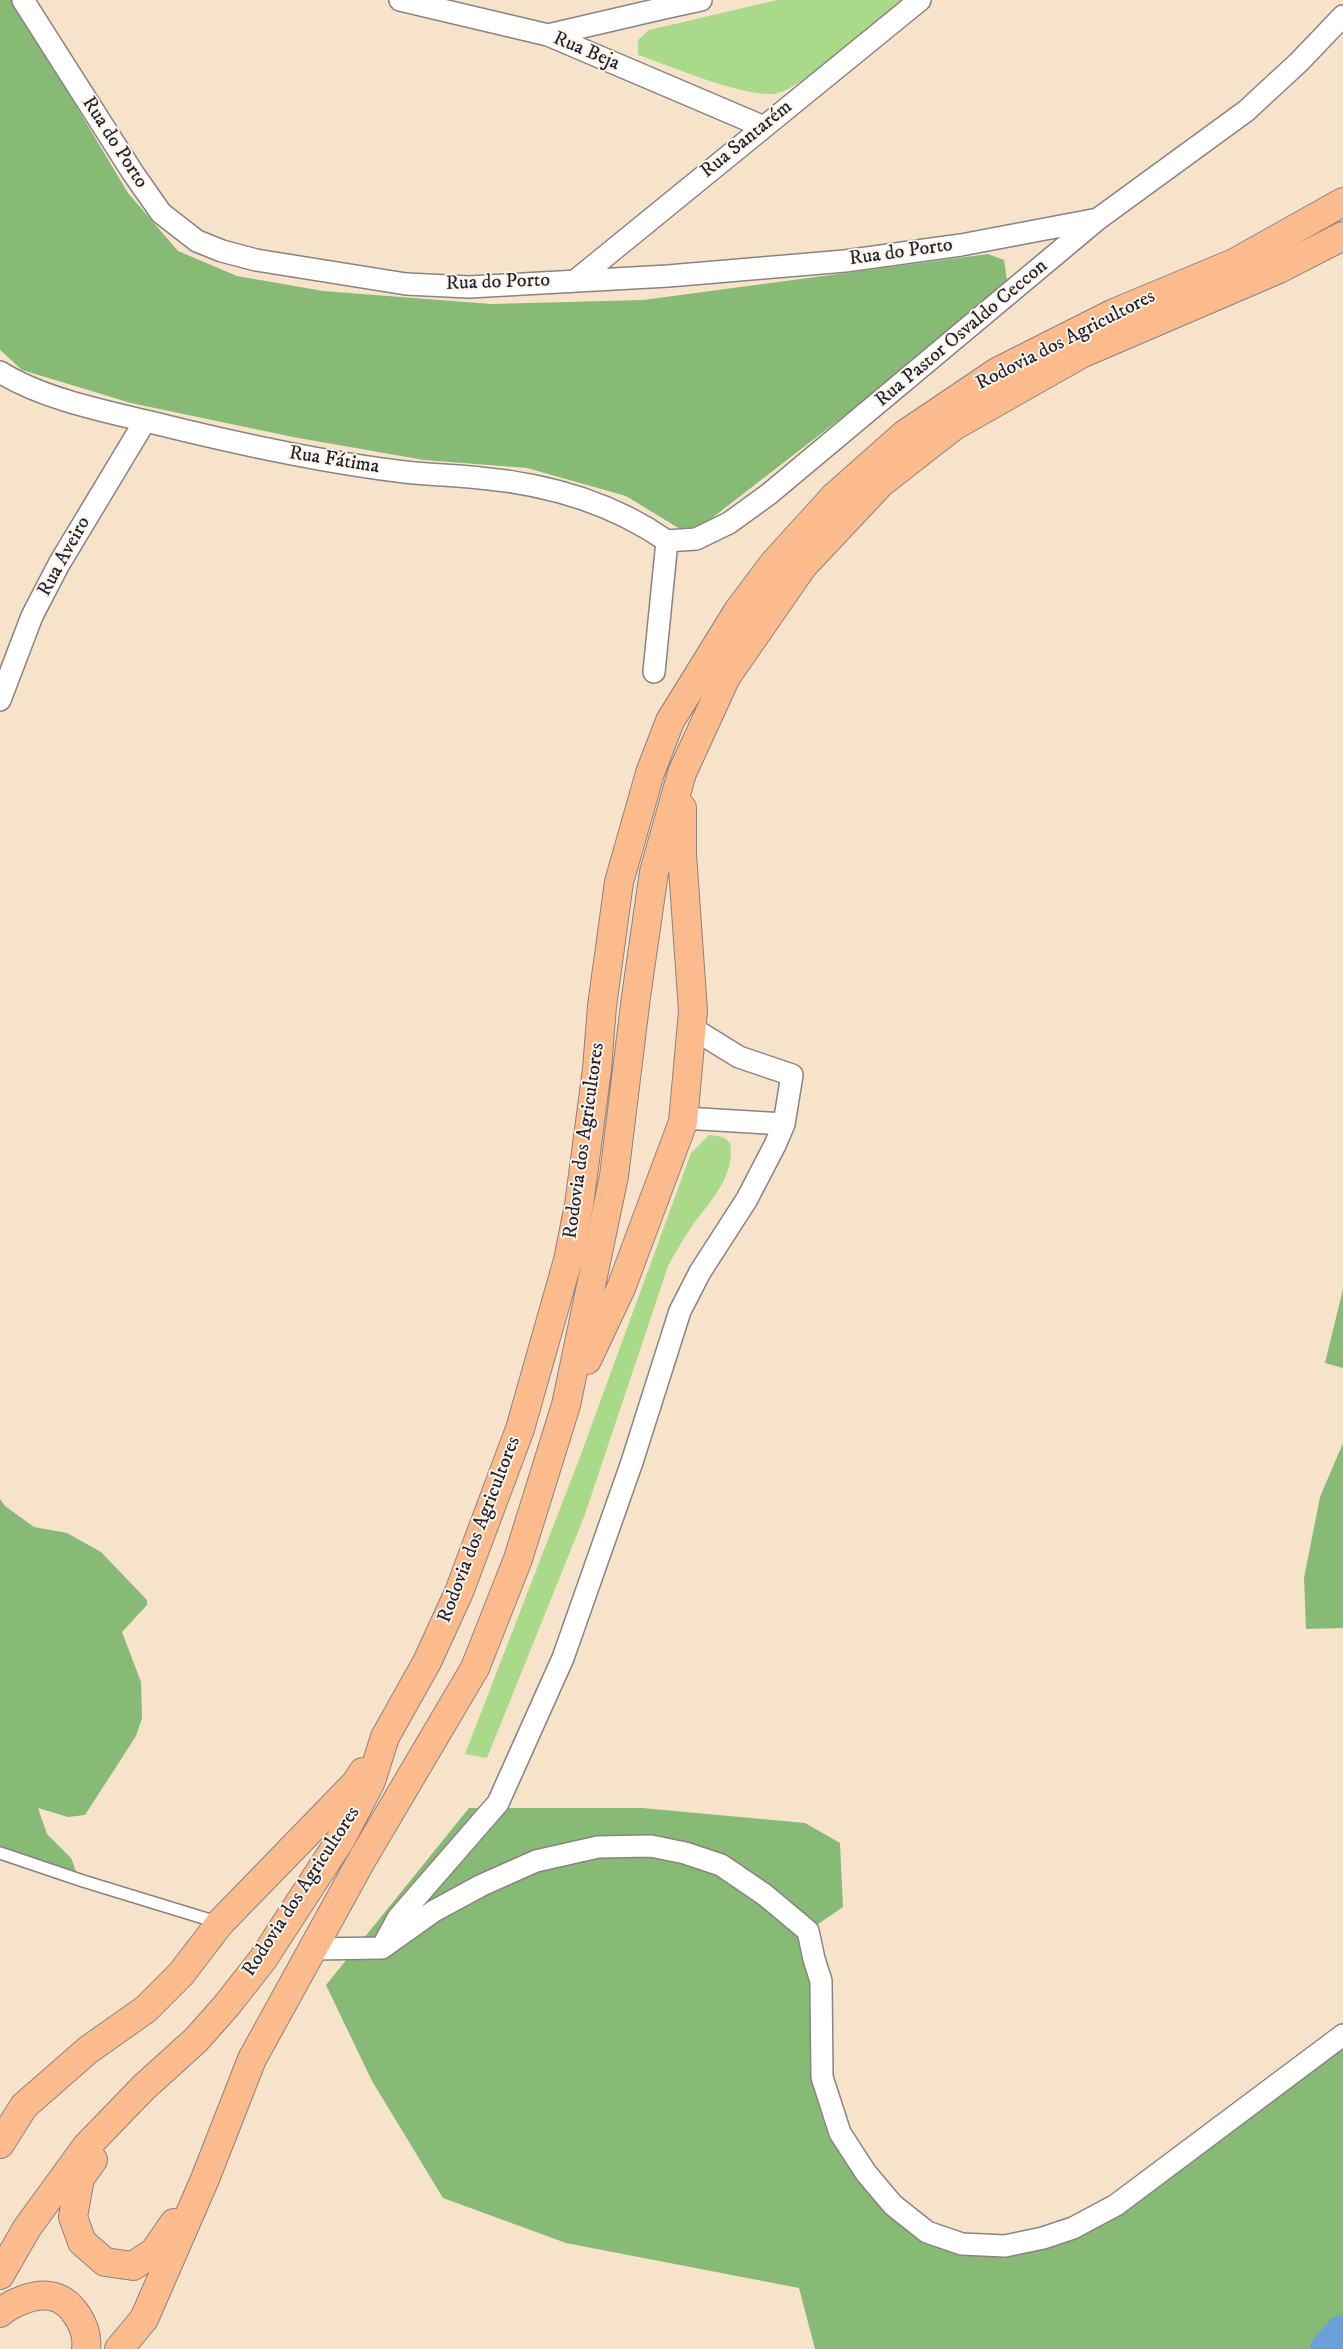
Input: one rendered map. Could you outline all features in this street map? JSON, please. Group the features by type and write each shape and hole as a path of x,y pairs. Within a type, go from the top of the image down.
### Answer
{"main road":[{"name":"Rodovia dos Agricultores","path":"0,2275 27,2228 86,2147 144,2087 196,2040 262,1959 341,1839 371,1781 385,1737 427,1662 459,1592 520,1430 568,1260 579,1205 597,1069 602,1006 619,882 650,773 670,721 738,611 774,563 834,497 905,434 996,372 1114,312 1234,263 1343,202"},
{"name":"Rodovia dos Agricultores","path":"118,2349 144,2319 205,2179 252,2058 360,1863 475,1668 518,1559 566,1404 614,1176 636,997 654,872 682,773 726,677 803,566 882,483 954,426 1081,354 1279,269 1343,236"},
{"path":"566,1404 621,1288 656,1200 684,1118 694,1011 682,854 682,773"},
{"path":"0,2144 24,2106 88,2050 146,2009 181,1974 220,1923 355,1784 385,1737"},
{"path":"144,2087 80,2178 73,2217 82,2242 105,2262 133,2266 154,2252 205,2179"},
{"path":"0,2313 7,2307 30,2298 50,2296 71,2306 80,2320 87,2342 86,2349"}],"street":[{"name":"Rua do Porto","path":"23,0 112,141 161,213 198,241 222,251 256,260 406,284 469,286 575,281 668,276 864,258 961,245 1098,219"},
{"name":"Rua Beja","path":"400,0 548,35 764,127"},
{"path":"548,35 668,4 701,0"},
{"name":"Rua Santarém","path":"575,281 920,0"},
{"name":"Rua Pastor Osvaldo Ceccon","path":"667,541 696,539 728,523 770,494 1098,219 1246,111 1299,62 1343,16"},
{"name":"Rua Fátima","path":"0,372 25,385 97,409 233,442 323,461 407,473 482,478 550,487 600,503 650,529 667,541"},
{"name":"Rua Aveiro","path":"0,700 32,616 54,573 145,421"},
{"path":"654,672 667,541"},
{"path":"382,1948 398,1918 498,1803 563,1658 632,1462 680,1311 700,1272 747,1198 784,1124 792,1075 739,1057 692,1028"},
{"path":"684,1118 784,1124"},
{"path":"313,1950 382,1948 434,1911 482,1885 536,1861 598,1847 651,1846 685,1853 721,1865 765,1896 808,1931 821,1981 822,2077 840,2133 866,2173 893,2205 927,2232 962,2244 1005,2246 1043,2238 1073,2228 1116,2205 1343,2035"}],"lane":[{"path":"0,1853 83,1881 220,1923"}],"green space":[{"path":"0,0 15,0 22,15 128,193 178,251 237,276 323,291 491,304 643,300 988,254 1004,260 1007,280 942,340 690,535 626,496 527,468 424,460 293,437 131,403 22,370 0,350"},
{"path":"777,0 903,0 819,68 801,81 774,94 725,86 638,55 638,40 649,30"},
{"path":"709,1135 723,1137 730,1143 731,1155 725,1178 668,1266 584,1517 487,1758 465,1754 580,1457 691,1153"},
{"path":"1343,1289 1343,1368 1325,1363"},
{"path":"1343,1443 1343,1628 1306,1629 1304,1578 1320,1497"},
{"path":"0,1499 5,1506 34,1527 67,1533 101,1552 147,1600 147,1605 122,1632 141,1682 142,1718 136,1736 85,1815 68,1817 38,1808 47,1834 71,1858 77,1874 54,1872 0,1859"},
{"path":"469,1808 642,1808 805,1823 840,1843 843,1907 808,1931 830,2106 893,2205 962,2244 1073,2228 1343,2035 1343,2349 815,2349 799,2288 566,2243 443,2198 372,2081 326,1985"}],"waterway":[{"path":"1328,2349 1343,2333"}]}
